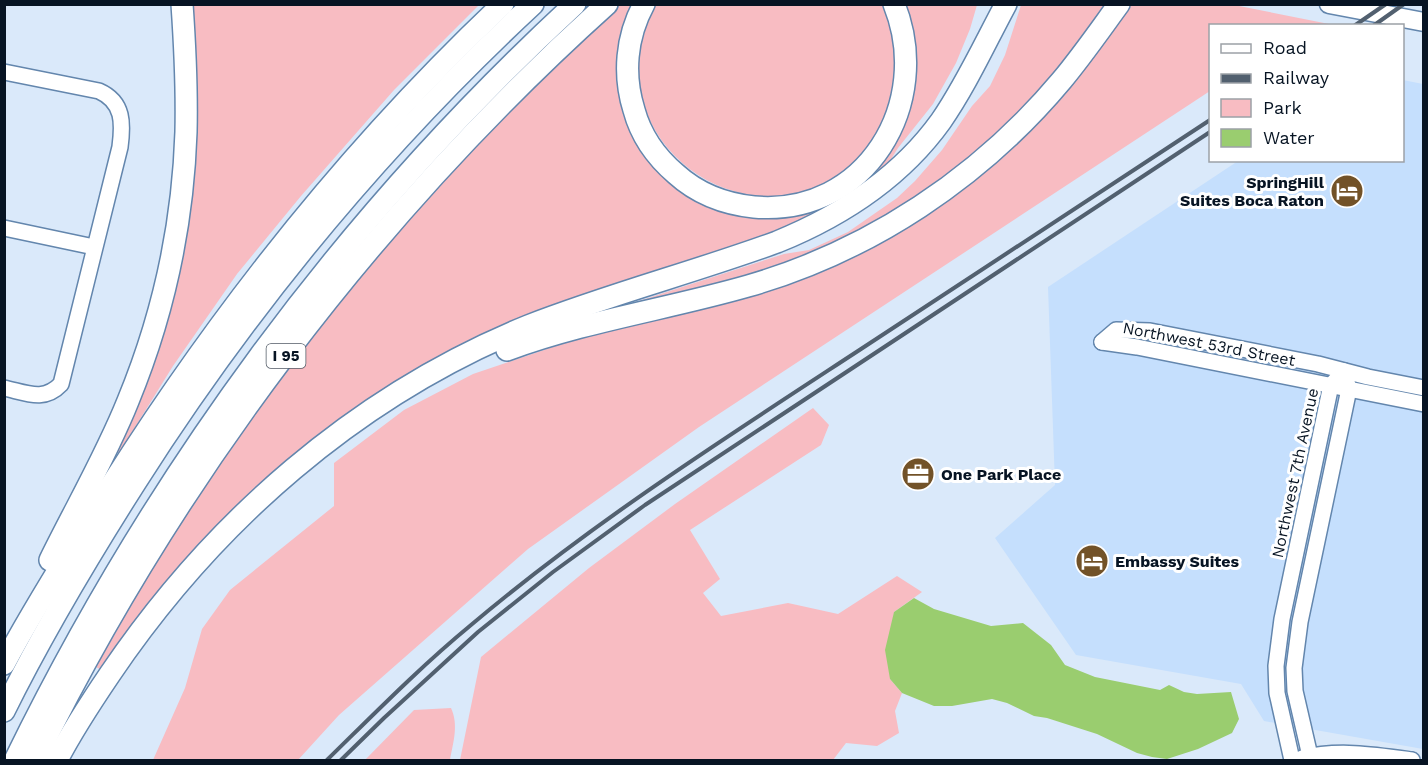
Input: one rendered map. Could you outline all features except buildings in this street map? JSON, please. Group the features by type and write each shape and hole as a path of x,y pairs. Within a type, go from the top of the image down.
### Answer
{"highway":[{"path":"15,644 51,558 120,420 145,355 158,313 175,236 185,158 186,83 182,4"},
{"path":"4,664 129,456 178,383 250,286 312,208 371,140 503,4"},
{"path":"4,711 48,627 93,551 164,438 213,367 295,260 372,167 439,96 533,4"},
{"path":"15,760 49,692 109,584 179,471 255,361 334,260 417,163 478,97 575,4"},
{"name":"I 95","path":"36,760 93,650 143,564 214,454 286,355 353,270 441,170 501,107 607,4"},
{"path":"644,4 630,43 627,72 631,100 646,139 658,156 674,172 701,192 732,203 773,207 811,200 840,186 869,162 889,134 901,105 906,69 903,38 894,4"},
{"path":"973,65 990,4"},
{"path":"57,760 122,657 177,585 253,503 337,434 410,386 488,344 569,311 777,242 845,210 889,177 918,149 945,115 1006,4"},
{"path":"337,434 385,412 455,372 516,346 572,328 772,279 824,258 880,231 949,186 1006,139 1061,81 1119,4"}],"main road":[{"path":"1329,4 1424,22"}],"street":[{"path":"4,72 99,91 113,99 120,109 122,127 120,147 61,384 53,393 41,396 4,388"},
{"path":"4,228 94,247"},
{"name":"Northwest 53rd Street","path":"1424,388 1150,331 1116,330 1102,342 1424,404"},
{"path":"1310,756 1295,691 1294,668 1300,622 1349,389 1344,371"},
{"name":"Northwest 7th Avenue","path":"1292,760 1277,693 1276,666 1282,619 1331,385 1344,371"},
{"path":"1292,760 1310,756 1372,754 1412,760"}],"shaded area":[{"path":"1404,80 1423,84 1423,749 1264,721 1241,684 1076,655 995,538 1055,485 1048,287 1236,162 1404,162"}],"green space":[{"path":"187,5 479,5 394,90 301,196 237,274 173,366 119,453 113,449 181,233"},
{"path":"618,5 636,5 620,57 669,179 793,214 891,148 906,119 914,92 915,57 914,46 900,5 977,5 956,63 933,104 898,148 885,169 852,195 790,228 690,261 331,427 266,481 206,539 152,603 103,671 96,667 168,541 223,456 327,316 458,162 577,41"},
{"path":"654,5 884,5 894,34 898,57 888,119 856,166 824,186 793,195 761,196 730,190 702,177 677,158 656,133 643,102 638,65 639,52 644,27"},
{"path":"1021,5 1107,5 1061,67 1029,104 977,153 918,200 811,255 748,278 611,310 784,254 809,250 848,232 897,198 942,150 972,106 990,86 1005,55"},
{"path":"1130,5 1234,5 1329,24 1209,24 1209,92 699,427 528,549 339,715 298,760 153,760 185,688 202,629 230,590 334,506 334,463 404,410 473,374 588,335 716,306 823,270 892,236 948,199"},
{"path":"813,408 829,425 821,445 690,530 720,579 703,593 721,616 788,603 838,614 897,576 922,592 894,612 890,679 902,693 895,711 899,733 877,746 846,743 833,760 460,760 481,657 589,568 675,504"},
{"path":"451,708 455,727 450,760 365,760 414,710"}],"water":[{"path":"914,598 934,609 991,626 1023,623 1051,645 1065,665 1095,677 1160,690 1169,685 1184,692 1197,694 1231,692 1239,719 1232,733 1198,749 1167,759 1137,753 1097,734 1034,716 1007,703 992,699 952,706 934,706 902,693 890,679 885,650 894,612"}],"railway":[{"path":"1357,24 1386,4"},
{"path":"1376,24 1404,4"},
{"path":"327,760 452,641 517,587 613,515 761,414 1209,121"},
{"path":"341,760 478,632 553,572 645,505 1209,133"}],"place":[{"name":"SpringHill Suites Boca Raton","path":"1347,191"},
{"name":"One Park Place","path":"918,474"},
{"name":"Embassy Suites","path":"1092,561"}]}
